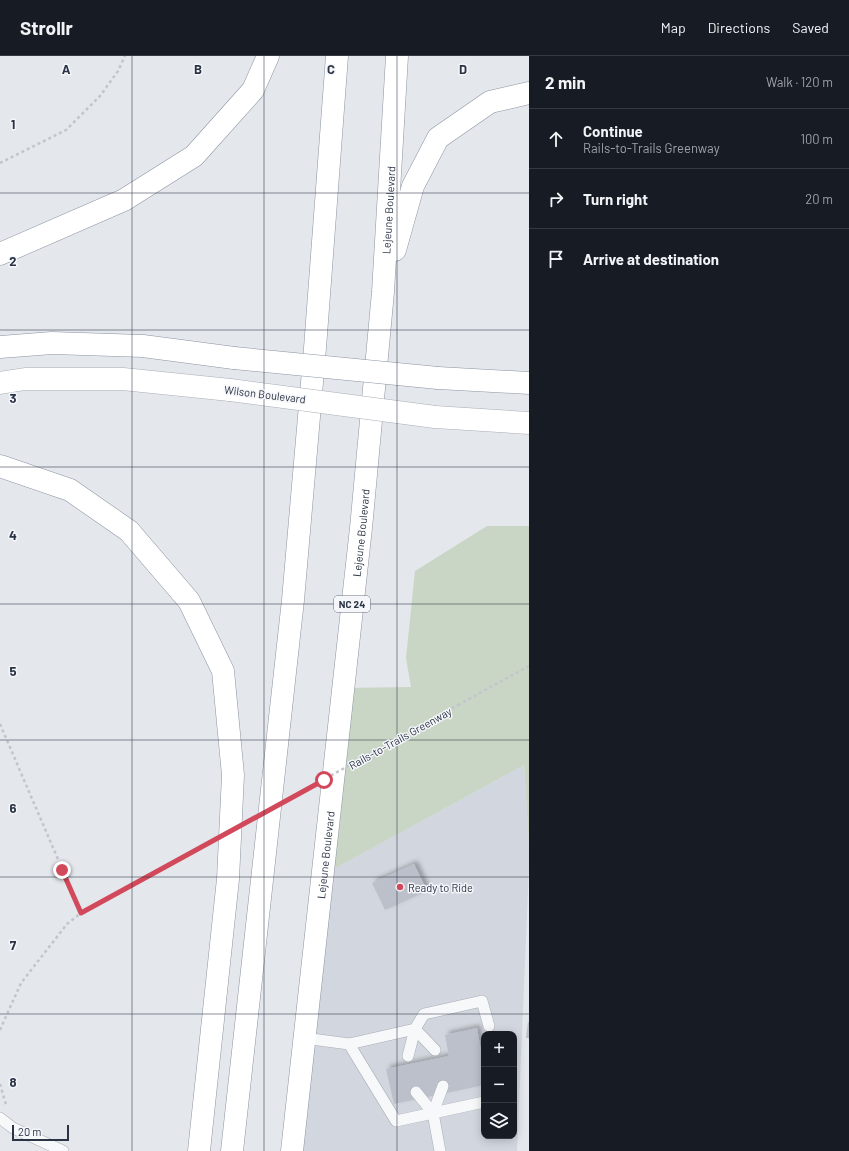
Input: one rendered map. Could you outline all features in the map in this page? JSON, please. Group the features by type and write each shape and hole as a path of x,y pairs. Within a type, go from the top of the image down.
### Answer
{"main road":[{"path":"0,254 124,200 194,156 253,90 268,56"},
{"path":"232,1151 293,600 336,56"},
{"name":"Lejeune Boulevard","path":"292,1151 360,535 383,292 397,56"},
{"path":"383,292 413,186 438,138 490,102 529,93"},
{"path":"0,347 52,343 143,346 234,358 438,378 529,383"},
{"name":"Wilson Boulevard","path":"0,382 25,379 123,379 230,390 436,417 529,423"},
{"path":"0,466 70,490 129,531 189,602 223,671 233,775 228,879 199,1151"}],"lane":[{"path":"408,1056 414,1029 424,1014 482,1001 488,1026"},
{"path":"304,1038 349,1044 414,1029"},
{"path":"414,1029 435,1050"},
{"path":"349,1044 396,1120 481,1103"},
{"path":"433,1113 443,1086"},
{"path":"416,1092 433,1113 440,1151"},
{"path":"0,1118 13,1128 63,1151"}],"path":[{"path":"0,163 66,130 100,96 118,71 125,56"},
{"name":"Rails-to-Trails Greenway","path":"0,1030 21,983 67,924 81,913 529,666"},
{"path":"0,724 81,913"}],"shaded area":[{"path":"524,765 529,867 517,1151 292,1151 323,875"}],"green space":[{"path":"487,526 529,526 529,845 524,765 323,875 343,688 411,687 406,658 415,571"}],"building":[{"name":"Ready to Ride","path":"414,864 427,891 385,910 372,883"},
{"path":"528,1022 529,1038 526,1038"},
{"path":"477,1028 481,1051 481,1086 394,1104 386,1069 449,1056 445,1035"}],"place":[{"name":"Ready to Ride","path":"400,887"}],"route":[{"path":"62,870 81,913 324,780"}]}
